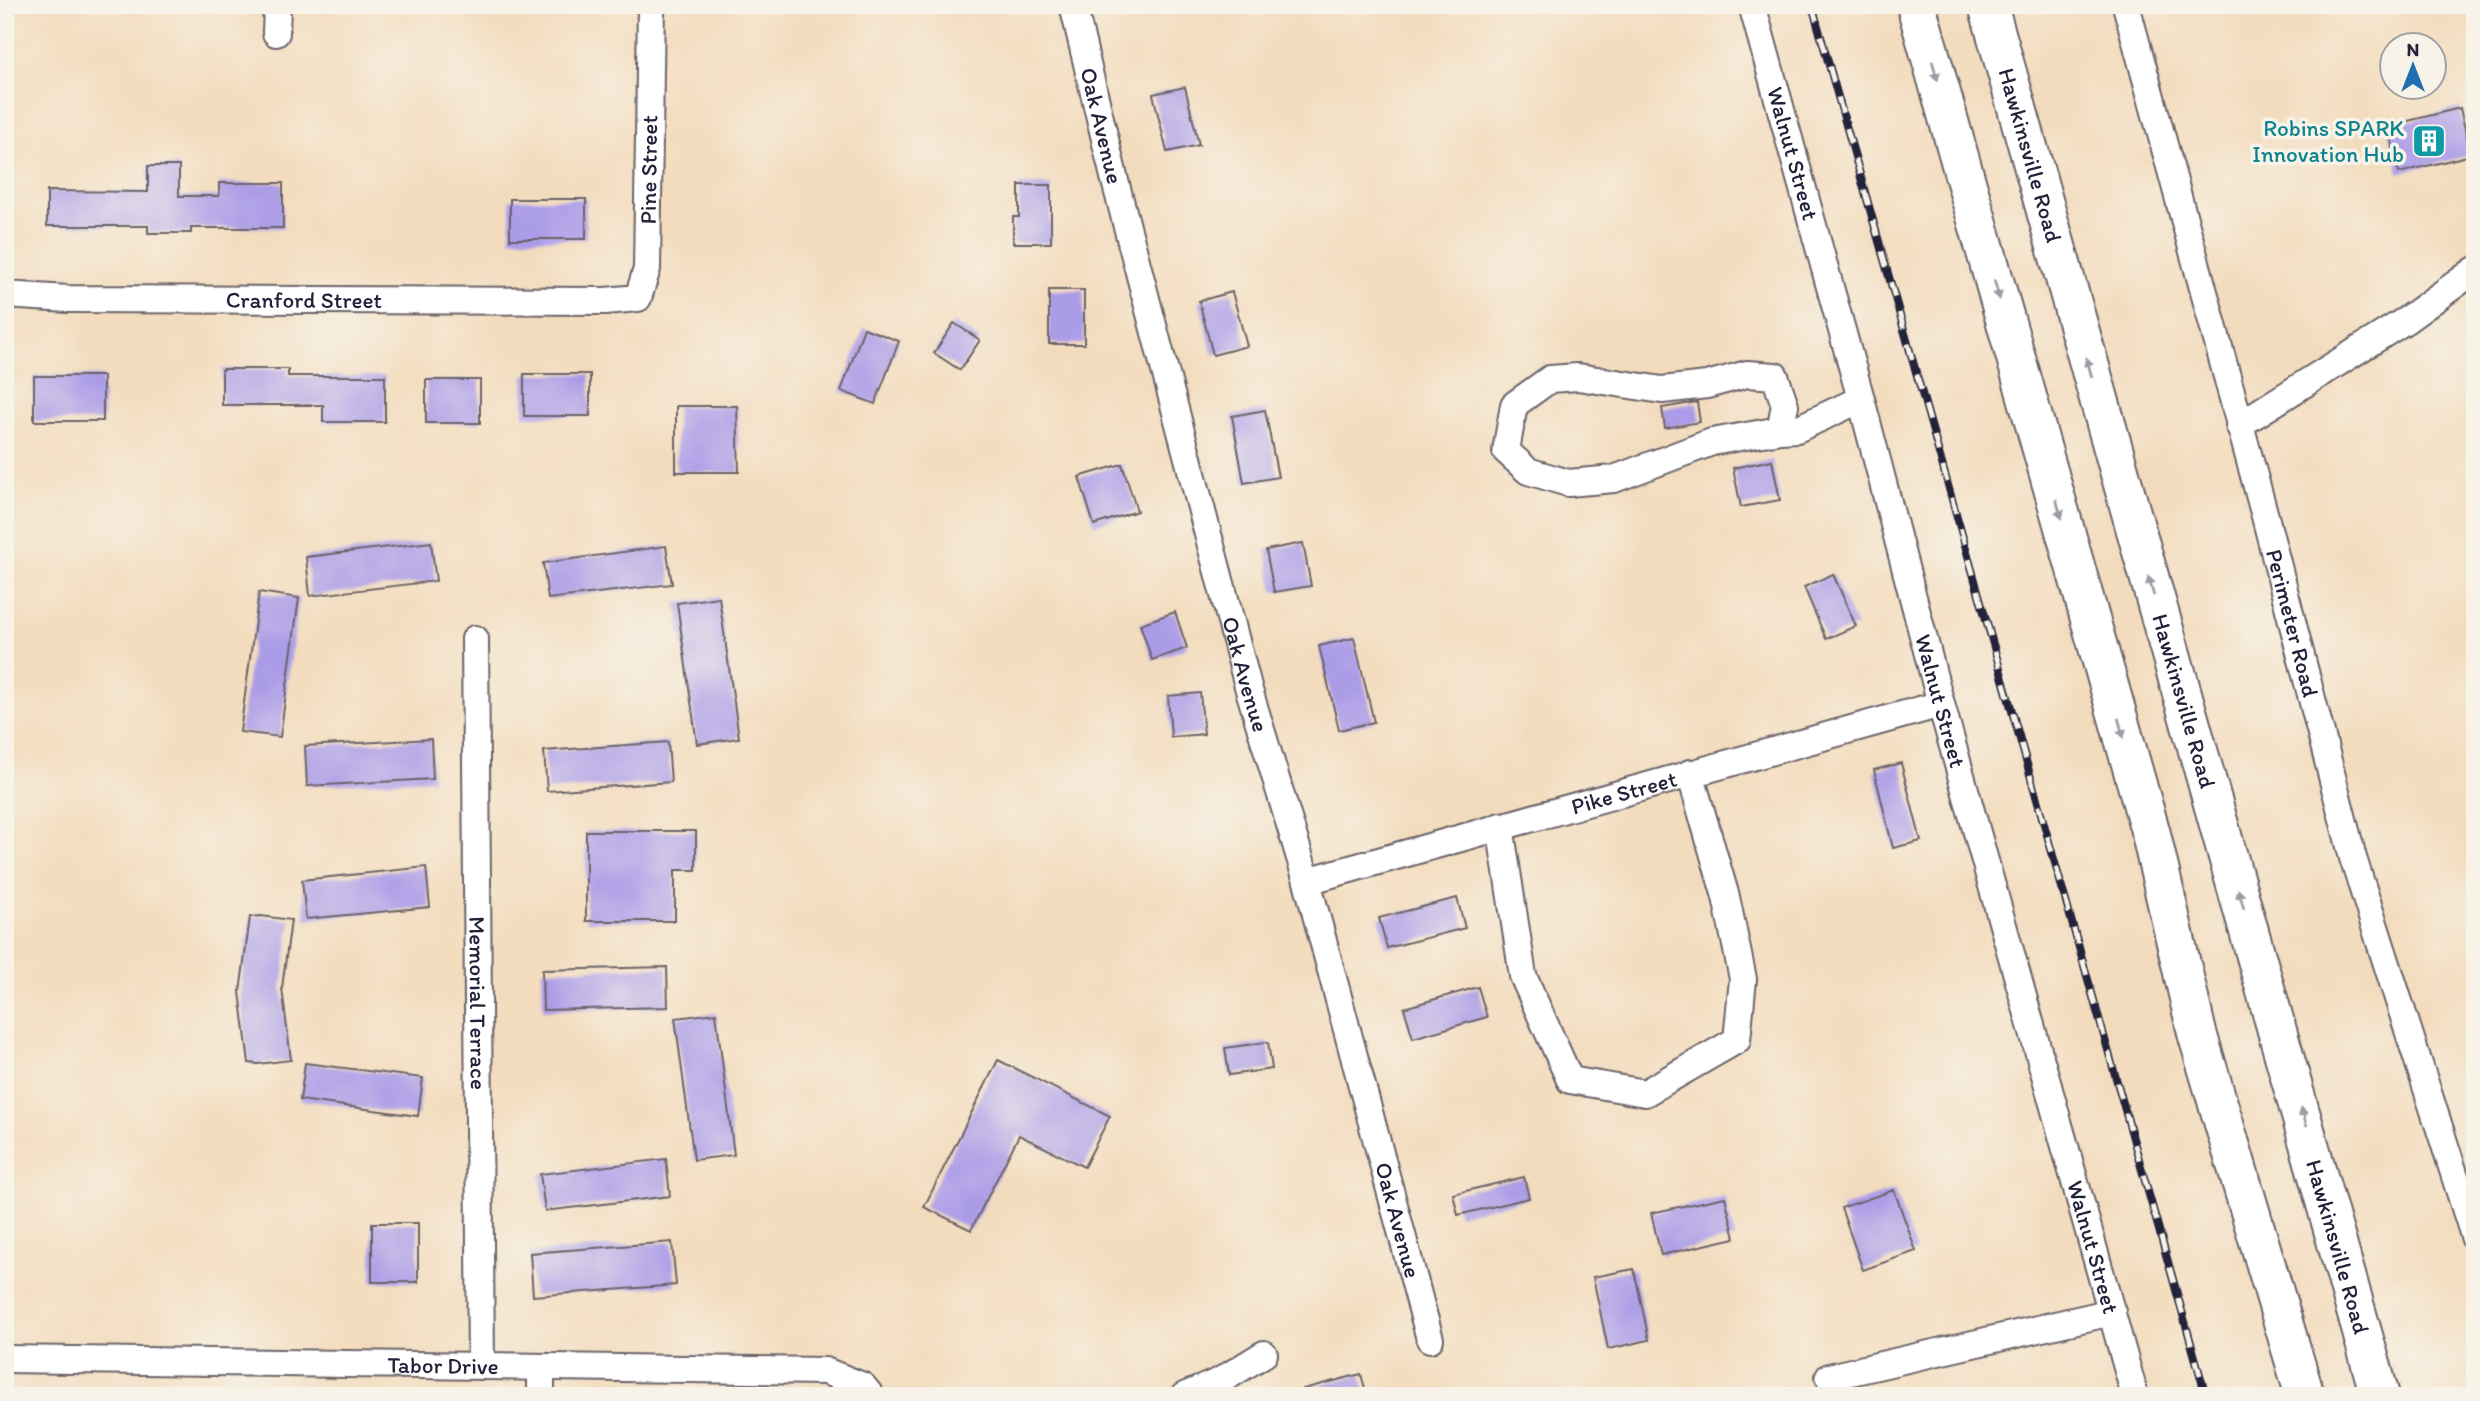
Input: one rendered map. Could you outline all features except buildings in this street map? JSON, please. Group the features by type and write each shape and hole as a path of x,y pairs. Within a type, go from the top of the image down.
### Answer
{"main road":[{"path":"1916,5 2151,834 2197,1033 2305,1396"},
{"name":"Hawkinsville Road","path":"1988,5 2380,1396"}],"street":[{"path":"276,33 277,5"},
{"name":"Pine Street","path":"605,301 638,298 647,269 651,5"},
{"name":"Oak Avenue","path":"1073,5 1114,177 1249,690 1307,881 1430,1339"},
{"name":"Walnut Street","path":"1752,5 1861,399 1941,704 2135,1396"},
{"name":"Perimeter Road","path":"2126,5 2240,425 2353,858 2475,1239"},
{"path":"2240,425 2406,320 2475,270"},
{"name":"Cranford Street","path":"5,295 68,299 605,301"},
{"path":"1780,430 1785,405 1775,376 1747,374 1707,385 1662,390 1578,377 1550,379 1514,405 1506,451 1528,471 1568,483 1614,479 1712,442 1797,429 1861,399"},
{"name":"Memorial Terrace","path":"475,639 481,1365"},
{"name":"Pike Street","path":"1307,881 1941,704"},
{"path":"1500,826 1523,976 1570,1080 1645,1093 1737,1040 1743,979 1726,897 1690,773"},
{"path":"1829,1377 2112,1312"},
{"path":"1184,1396 1220,1381 1264,1354"},
{"name":"Tabor Drive","path":"5,1359 825,1371 863,1385 871,1396"},
{"path":"541,1367 541,1396"}],"railway":[{"path":"1812,5 2206,1396"}],"place":[{"name":"Robins SPARK Innovation Hub","path":"2429,141"}]}
